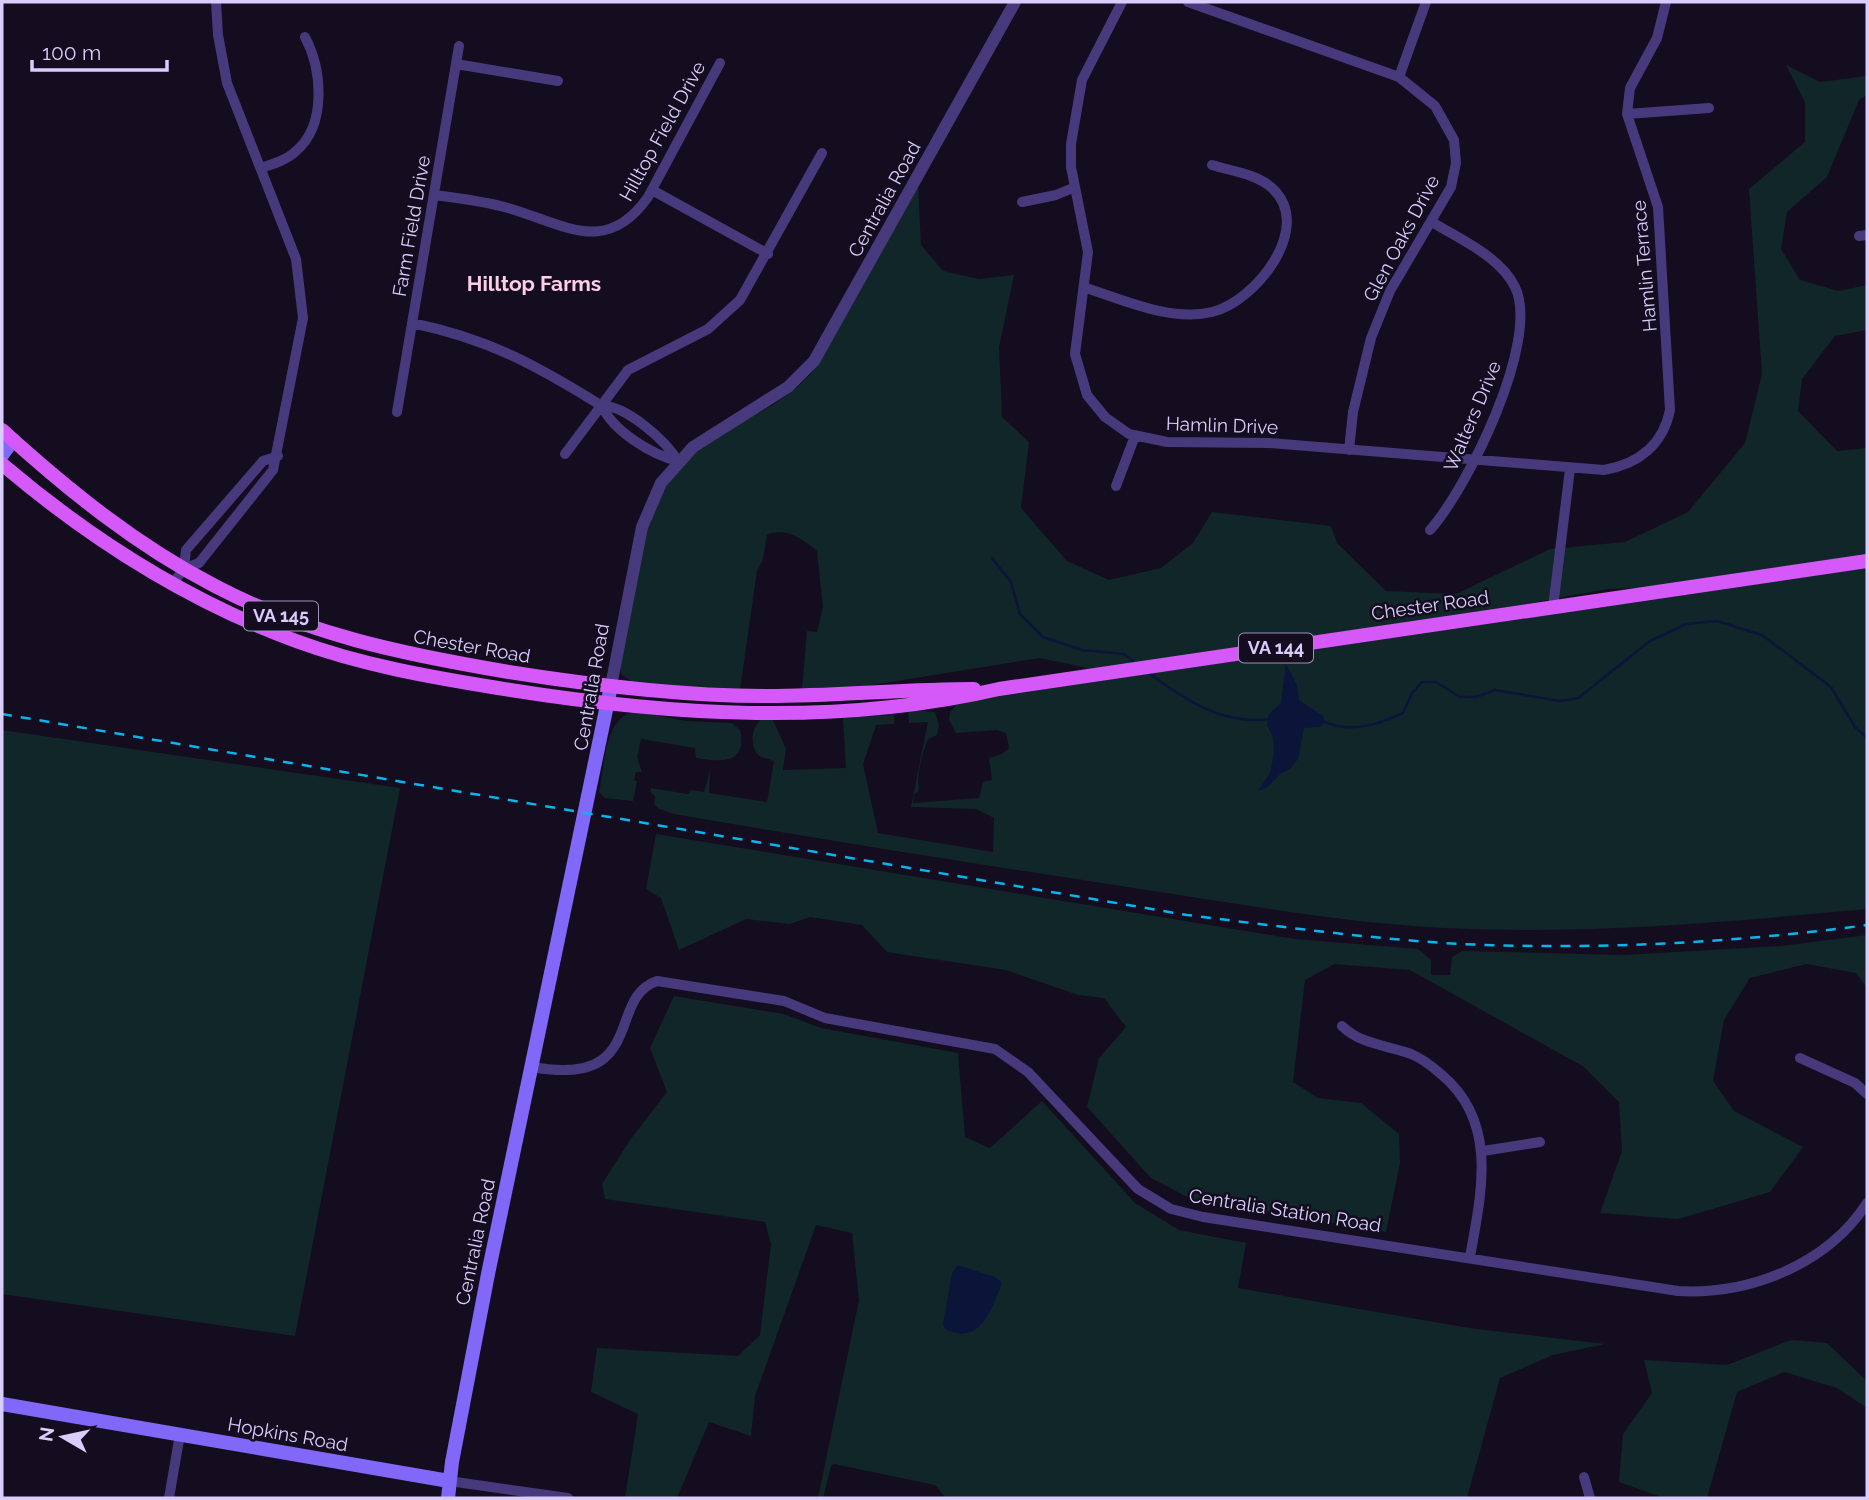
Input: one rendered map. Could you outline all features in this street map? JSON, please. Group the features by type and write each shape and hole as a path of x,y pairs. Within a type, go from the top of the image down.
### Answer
{"main road":[{"path":"2,455 7,435"},
{"name":"Chester Road","path":"7,435 116,526 184,569 274,613 381,648 611,686 766,696 999,688"},
{"name":"Chester Road","path":"2,464 89,532 172,584 294,640 361,661 454,681 609,704 713,712 838,712 920,705 999,688 1867,561"},
{"name":"Centralia Road","path":"448,1498 488,1274 611,686"},
{"name":"Hopkins Road","path":"2,1404 449,1481"}],"street":[{"path":"172,584 184,569 199,563 273,470 299,348 302,290 296,259 227,83 218,35 216,2"},
{"name":"Centralia Road","path":"611,686 642,527 654,496 678,461 711,434 788,387 814,361 1015,2"},
{"name":"Hamlin Drive","path":"1122,2 1089,61 1077,99 1071,144 1074,187 1088,252 1086,288 1075,339 1081,382 1105,417 1135,436 1190,443 1269,443 1570,469"},
{"name":"Glen Oaks Drive","path":"1188,2 1399,77 1435,106 1454,140 1454,175 1444,202 1390,291 1371,338 1353,412 1349,450"},
{"path":"1399,77 1426,2"},
{"path":"1666,2 1657,38 1630,88 1627,114 1709,108"},
{"path":"261,168 296,152 312,128 318,70 305,37"},
{"name":"Farm Field Drive","path":"397,412 459,46"},
{"name":"Hilltop Field Drive","path":"434,195 505,207 572,230 598,233 626,222 636,214 652,190 720,63"},
{"path":"456,64 558,81"},
{"name":"Hamlin Terrace","path":"1570,469 1604,470 1640,457 1658,440 1670,410 1658,207 1627,114"},
{"path":"565,454 628,370 692,338 726,315 752,284 822,153"},
{"path":"1086,288 1162,310 1198,314 1236,302 1260,282 1281,246 1285,214 1282,202 1264,182 1212,165"},
{"path":"1022,202 1056,195 1074,187"},
{"path":"652,190 768,254"},
{"name":"Walters Drive","path":"1430,530 1448,510 1474,460 1514,368 1522,313 1515,287 1501,267 1432,222"},
{"path":"412,323 454,332 527,360 601,406 613,406 667,443 678,461"},
{"path":"1116,486 1135,436"},
{"path":"184,569 186,550 264,461 278,456"},
{"path":"1553,607 1570,469"},
{"name":"Centralia Station Road","path":"532,1067 563,1073 586,1068 607,1055 622,1036 634,999 644,985 657,981 784,1001 825,1018 995,1049 1028,1072 1138,1189 1171,1209 1203,1217 1678,1291 1715,1292 1762,1281 1797,1266 1843,1232 1867,1202"},
{"path":"1342,1026 1359,1039 1413,1055 1448,1080 1462,1094 1471,1111 1483,1151 1484,1175 1470,1257"},
{"path":"1800,1058 1855,1083 1867,1094"},
{"path":"1483,1151 1540,1142"},
{"path":"169,1498 180,1434"},
{"path":"1584,1476 1590,1498"},
{"name":"Hopkins Road","path":"449,1481 568,1498"}],"green space":[{"path":"1786,65 1820,82 1867,76 1867,95 1859,100 1827,177 1787,212 1781,249 1800,280 1838,291 1867,285 1867,330 1835,336 1802,379 1798,411 1837,451 1867,448 1867,556 1646,588 1607,589 1522,605 1092,669 1040,658 847,689 802,689 807,631 817,632 823,607 817,551 794,536 781,532 767,535 763,559 757,571 740,690 635,684 621,674 635,570 654,510 669,482 689,458 715,438 783,398 818,365 918,184 921,245 943,271 979,279 1014,275 999,347 1002,417 1029,442 1021,508 1067,561 1109,580 1161,568 1193,543 1212,512 1331,526 1337,543 1386,591 1456,594 1550,549 1625,542 1688,512 1745,443 1762,374 1749,189 1805,142 1805,102"},
{"path":"1867,566 1867,909 1709,923 1551,930 1406,926 1292,912 1023,871 674,814 659,809 654,804 655,796 650,792 651,788 688,794 691,790 704,792 710,771 709,793 767,802 774,761 759,756 752,738 761,720 773,720 786,749 783,770 846,768 843,718 894,715 894,724 876,725 863,764 878,833 993,852 994,818 976,809 911,807 928,722 909,723 908,710 935,712 939,725 937,735 928,739 924,751 919,771 919,791 914,794 913,803 979,798 983,782 992,780 989,758 1002,754 1009,748 1006,733 997,730 956,733 949,720 950,712 959,702"},
{"path":"639,712 686,721 732,723 740,730 740,750 730,759 696,758 695,748 641,739 637,757 642,772 636,772 633,801 605,798 599,792 608,742 619,720 627,714"},
{"path":"2,730 400,788 295,1336 2,1294"},
{"path":"656,834 1295,939 1418,949 1431,960 1431,975 1450,975 1452,957 1462,951 1624,955 1781,946 1867,935 1867,988 1856,973 1806,964 1750,978 1724,1020 1713,1081 1734,1111 1803,1147 1770,1192 1678,1219 1600,1213 1622,1151 1619,1102 1584,1067 1410,970 1334,964 1305,980 1293,1082 1318,1098 1361,1103 1399,1134 1400,1163 1386,1232 1191,1199 1151,1178 1087,1107 1099,1058 1126,1027 1104,998 1078,995 1006,970 887,952 862,925 810,917 790,924 746,919 679,950 661,898 646,889"},
{"path":"674,996 784,1014 821,1028 958,1053 965,1137 990,1148 1042,1101 1135,1203 1179,1230 1246,1243 1238,1288 1469,1328 1605,1344 1553,1355 1500,1378 1467,1498 946,1498 935,1485 834,1464 831,1466 823,1498 818,1498 859,1300 852,1233 816,1225 755,1396 751,1436 709,1422 677,1498 625,1498 638,1414 591,1392 597,1348 738,1356 760,1335 771,1244 765,1222 605,1199 602,1184 630,1140 667,1092 650,1048"},
{"path":"1791,1340 1827,1343 1867,1381 1867,1408 1837,1388 1784,1372 1737,1392 1707,1498 1664,1498 1619,1482 1623,1434 1652,1393 1644,1360 1727,1365"}],"water":[{"path":"1286,664 1297,685 1299,700 1323,716 1325,722 1320,727 1304,728 1298,759 1289,770 1258,791 1270,773 1274,754 1273,738 1267,724 1269,714 1281,703"},
{"path":"958,1265 995,1277 1002,1283 989,1314 976,1329 967,1333 945,1329 943,1324 952,1273"}],"waterway":[{"path":"992,558 1011,582 1020,614 1043,637 1082,650 1124,654 1133,661"},
{"path":"1325,722 1345,727 1364,726 1403,713 1412,693 1422,682 1436,682 1460,697 1476,697 1495,690 1560,701 1578,698 1650,641 1686,624 1717,621 1762,635 1831,687 1855,727 1867,738"},
{"path":"1150,674 1177,693 1220,714 1251,720 1268,719"}],"railway":[{"path":"2,714 1187,915 1324,932 1461,944 1563,946 1715,941 1867,925"}],"district":[{"name":"Hilltop Farms","path":"534,284"}]}
